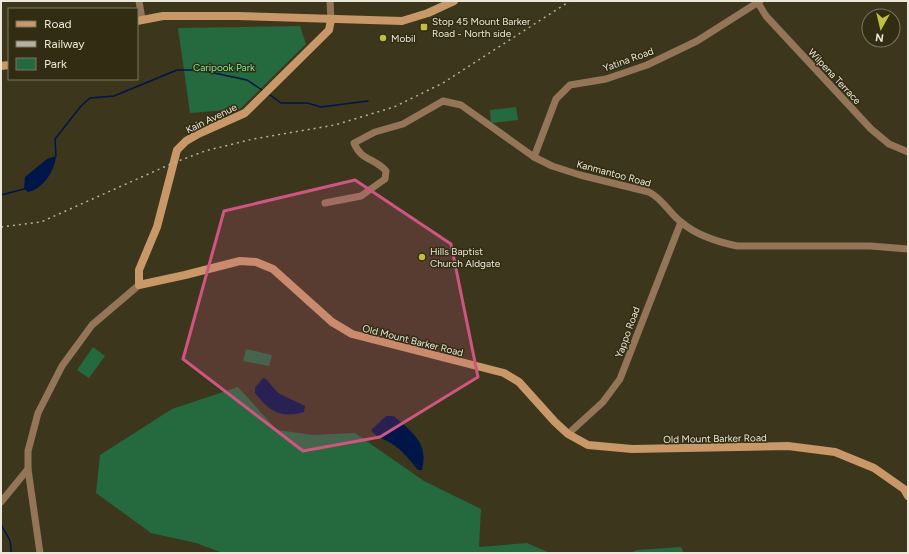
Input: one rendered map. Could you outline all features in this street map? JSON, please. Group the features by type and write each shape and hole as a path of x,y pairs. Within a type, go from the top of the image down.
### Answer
{"main road":[{"path":"139,20 163,16 238,16 402,21 428,13 454,1"},
{"name":"Kain Avenue","path":"139,285 139,270 157,227 178,150 186,141 198,134 245,113 329,30 331,20"},
{"name":"Old Mount Barker Road","path":"139,285 185,276 240,261 256,262 273,269 332,322 352,334 504,373 520,382 555,422 568,434 588,445 632,449 788,446 835,452 874,468 907,490"}],"street":[{"path":"139,1 139,20"},
{"path":"330,1 331,20"},
{"name":"Wilpena Terrace","path":"759,2 766,16 871,129 889,144 908,152"},
{"name":"Yatina Road","path":"534,157 556,99 570,85 606,79 647,65 697,41 759,2"},
{"name":"Kanmantoo Road","path":"325,203 361,196 385,179 386,171 380,165 364,158 357,150 354,143 375,132 403,124 443,101 461,105 534,157 552,166 580,175 650,192 660,198 681,222 716,242 737,246 870,246 908,249"},
{"name":"Yappo Road","path":"568,434 603,402 620,380 681,222"},
{"name":"Old Mount Barker Road","path":"40,553 28,469 28,451 38,413 62,366 92,325 139,285"},
{"path":"2,502 28,469"}],"highlighted area":[{"path":"355,180 451,244 478,377 380,437 303,451 183,359 224,211"}],"green space":[{"name":"Caripook Park","path":"300,26 306,44 240,109 190,113 178,28"},
{"path":"516,107 518,120 491,123 490,110"},
{"path":"93,347 105,356 89,378 77,370"},
{"path":"246,349 272,355 269,366 243,361"},
{"path":"238,387 277,430 314,435 355,433 424,481 481,509 479,547 527,543 550,553 223,553 196,543 151,533 96,493 100,455 172,409"},
{"path":"681,547 684,553 630,553 637,550"}],"water":[{"path":"56,156 51,173 43,183 39,187 28,192 24,189 25,177 47,159"},
{"path":"263,378 266,379 278,393 305,406 304,412 288,415 282,414 265,405 255,393 255,388"},
{"path":"386,416 394,416 413,433 421,445 424,461 422,470 418,470 399,449 371,430"}],"waterway":[{"path":"56,156 55,139 81,106 90,98 114,96 177,70 200,70 247,80 262,90"},
{"path":"270,95 281,103 307,103 321,107 368,101"},
{"path":"1,195 24,189"},
{"path":"1,524 10,540 11,553"}],"railway":[{"path":"1,227 41,222 173,163 205,151 253,139 335,125 394,107 443,83 570,1"}],"place":[{"name":"Stop 45 Mount Barker Road - North side","path":"424,27"},
{"name":"Mobil","path":"383,38"},
{"name":"Hills Baptist Church Aldgate","path":"422,257"}]}
